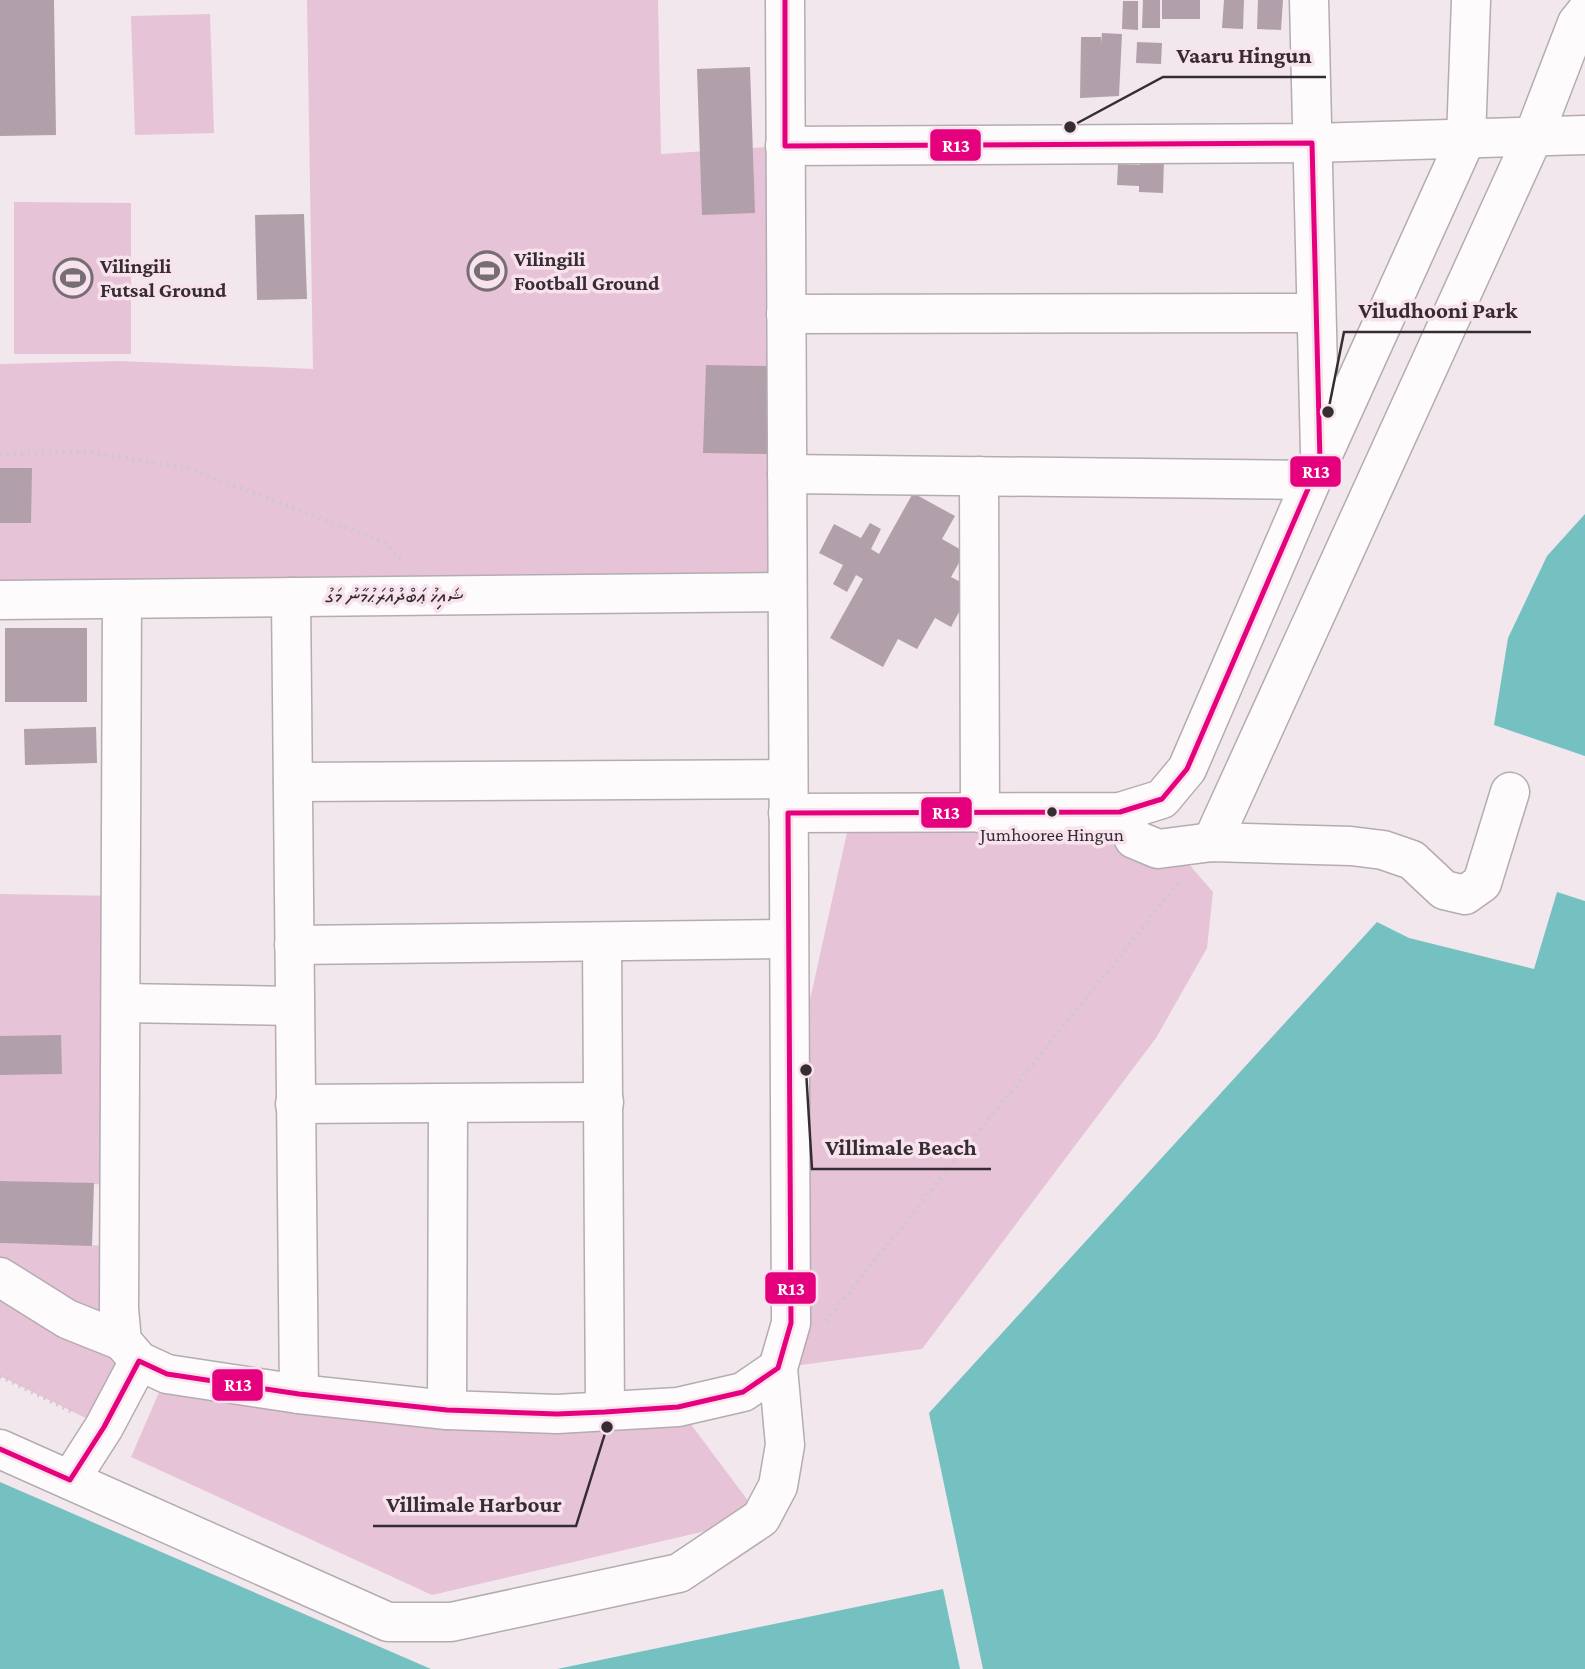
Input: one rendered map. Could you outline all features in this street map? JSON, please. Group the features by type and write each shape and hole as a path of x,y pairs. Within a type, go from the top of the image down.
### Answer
{"street":[{"path":"0,1449 388,1622 452,1622 679,1573 761,1518 778,1486 785,1445 778,1368 791,1323 785,0"},
{"path":"1309,0 1316,470"},
{"path":"293,782 788,796 980,813 1120,812 1163,799 1187,769 1316,470 1466,139 1471,0"},
{"path":"1212,842 1534,135 1577,23 1585,13"},
{"path":"785,146 1311,143 1585,135"},
{"path":"786,314 1314,313"},
{"path":"787,474 979,476 1316,470"},
{"path":"979,476 980,813"},
{"name":"ޝައިިޚު ޢަބްދުއްރަޙުމާނު މަގު","path":"0,600 788,592"},
{"path":"292,597 299,1394"},
{"path":"70,1480 104,1427 130,1351 119,1246 122,599"},
{"path":"1120,812 1134,839 1158,849 1212,842 1351,846 1383,850 1412,860 1444,890 1465,895 1482,883 1510,792"},
{"path":"294,945 789,939"},
{"path":"603,942 606,1412"},
{"path":"121,1003 295,1006"},
{"path":"295,1104 604,1102"},
{"path":"447,1105 447,1410"},
{"path":"0,1277 67,1319 130,1351 167,1374 299,1394 447,1410 557,1414 606,1412 678,1407 743,1392 778,1368"}],"path":[{"path":"0,454 88,453 188,468 383,542 441,596"},
{"path":"825,1323 1212,842"},
{"path":"0,1376 104,1427"}],"shaded area":[{"path":"307,0 658,0 661,154 785,146 787,592 0,600 0,364 120,361 313,369"},
{"path":"210,14 214,133 135,135 131,16"},
{"name":"Vilingili Futsal Ground","path":"14,202 131,203 131,354 14,354"},
{"path":"848,828 1159,830 1213,892 1207,948 1156,1038 922,1349 778,1368 798,1054"},
{"path":"0,894 121,896 120,1185 0,1181"},
{"path":"0,1243 119,1246 122,1341 104,1427 0,1376"},
{"path":"167,1374 678,1407 761,1518 432,1595 131,1457"}],"water":[{"path":"1585,514 1585,756 1494,725 1508,638 1547,556"},
{"path":"1557,892 1585,901 1585,1669 983,1669 929,1413 1377,922 1409,938 1534,969"},
{"path":"0,1482 431,1669 0,1669"},
{"path":"943,1589 960,1669 557,1669"}],"building":[{"path":"0,0 54,0 56,135 0,136"},
{"path":"1143,0 1160,0 1160,28 1142,28"},
{"path":"1162,0 1200,0 1200,19 1162,19"},
{"path":"1224,0 1244,0 1243,29 1222,28"},
{"path":"1258,0 1283,0 1281,30 1257,29"},
{"path":"1123,1 1138,1 1138,30 1122,29"},
{"path":"1102,33 1122,34 1119,96 1080,98 1081,37 1101,37 1101,44"},
{"path":"1137,42 1162,43 1161,64 1136,63"},
{"path":"750,67 755,213 702,215 697,69"},
{"path":"1140,159 1164,159 1163,193 1139,192 1139,186 1117,185 1118,164 1140,165"},
{"path":"304,214 307,299 257,300 255,215"},
{"path":"706,365 770,366 768,454 703,453"},
{"path":"0,468 32,468 31,523 0,523"},
{"path":"913,493 955,516 942,539 965,552 951,577 972,588 951,627 935,618 917,649 898,639 883,667 830,638 863,579 856,575 847,592 833,584 843,565 819,553 834,524 861,538 870,523 881,529 871,549 879,554"},
{"path":"5,628 87,628 87,702 5,702"},
{"path":"96,727 97,763 25,765 24,729"},
{"path":"61,1035 62,1074 0,1075 0,1036"},
{"path":"0,1181 94,1183 92,1246 0,1243"}],"transit line":[{"name":"R13","path":"0,1449 70,1480 104,1427 139,1361 167,1374 299,1394 447,1410 557,1414 605,1412 678,1407 743,1392 778,1368 791,1323 788,813 1120,812 1162,799 1187,769 1320,461 1312,143 785,146 785,0"}],"place":[{"name":"Vaaru Hingun","path":"1070,127"},
{"name":"Vilingili Football Ground","path":"487,271"},
{"name":"Vilingili Futsal Ground","path":"73,278"},
{"name":"Viludhooni Park","path":"1328,412"},
{"name":"Jumhooree Hingun","path":"1052,812"},
{"name":"Villimale Beach","path":"806,1070"},
{"name":"Villimale Harbour","path":"607,1427"}]}
